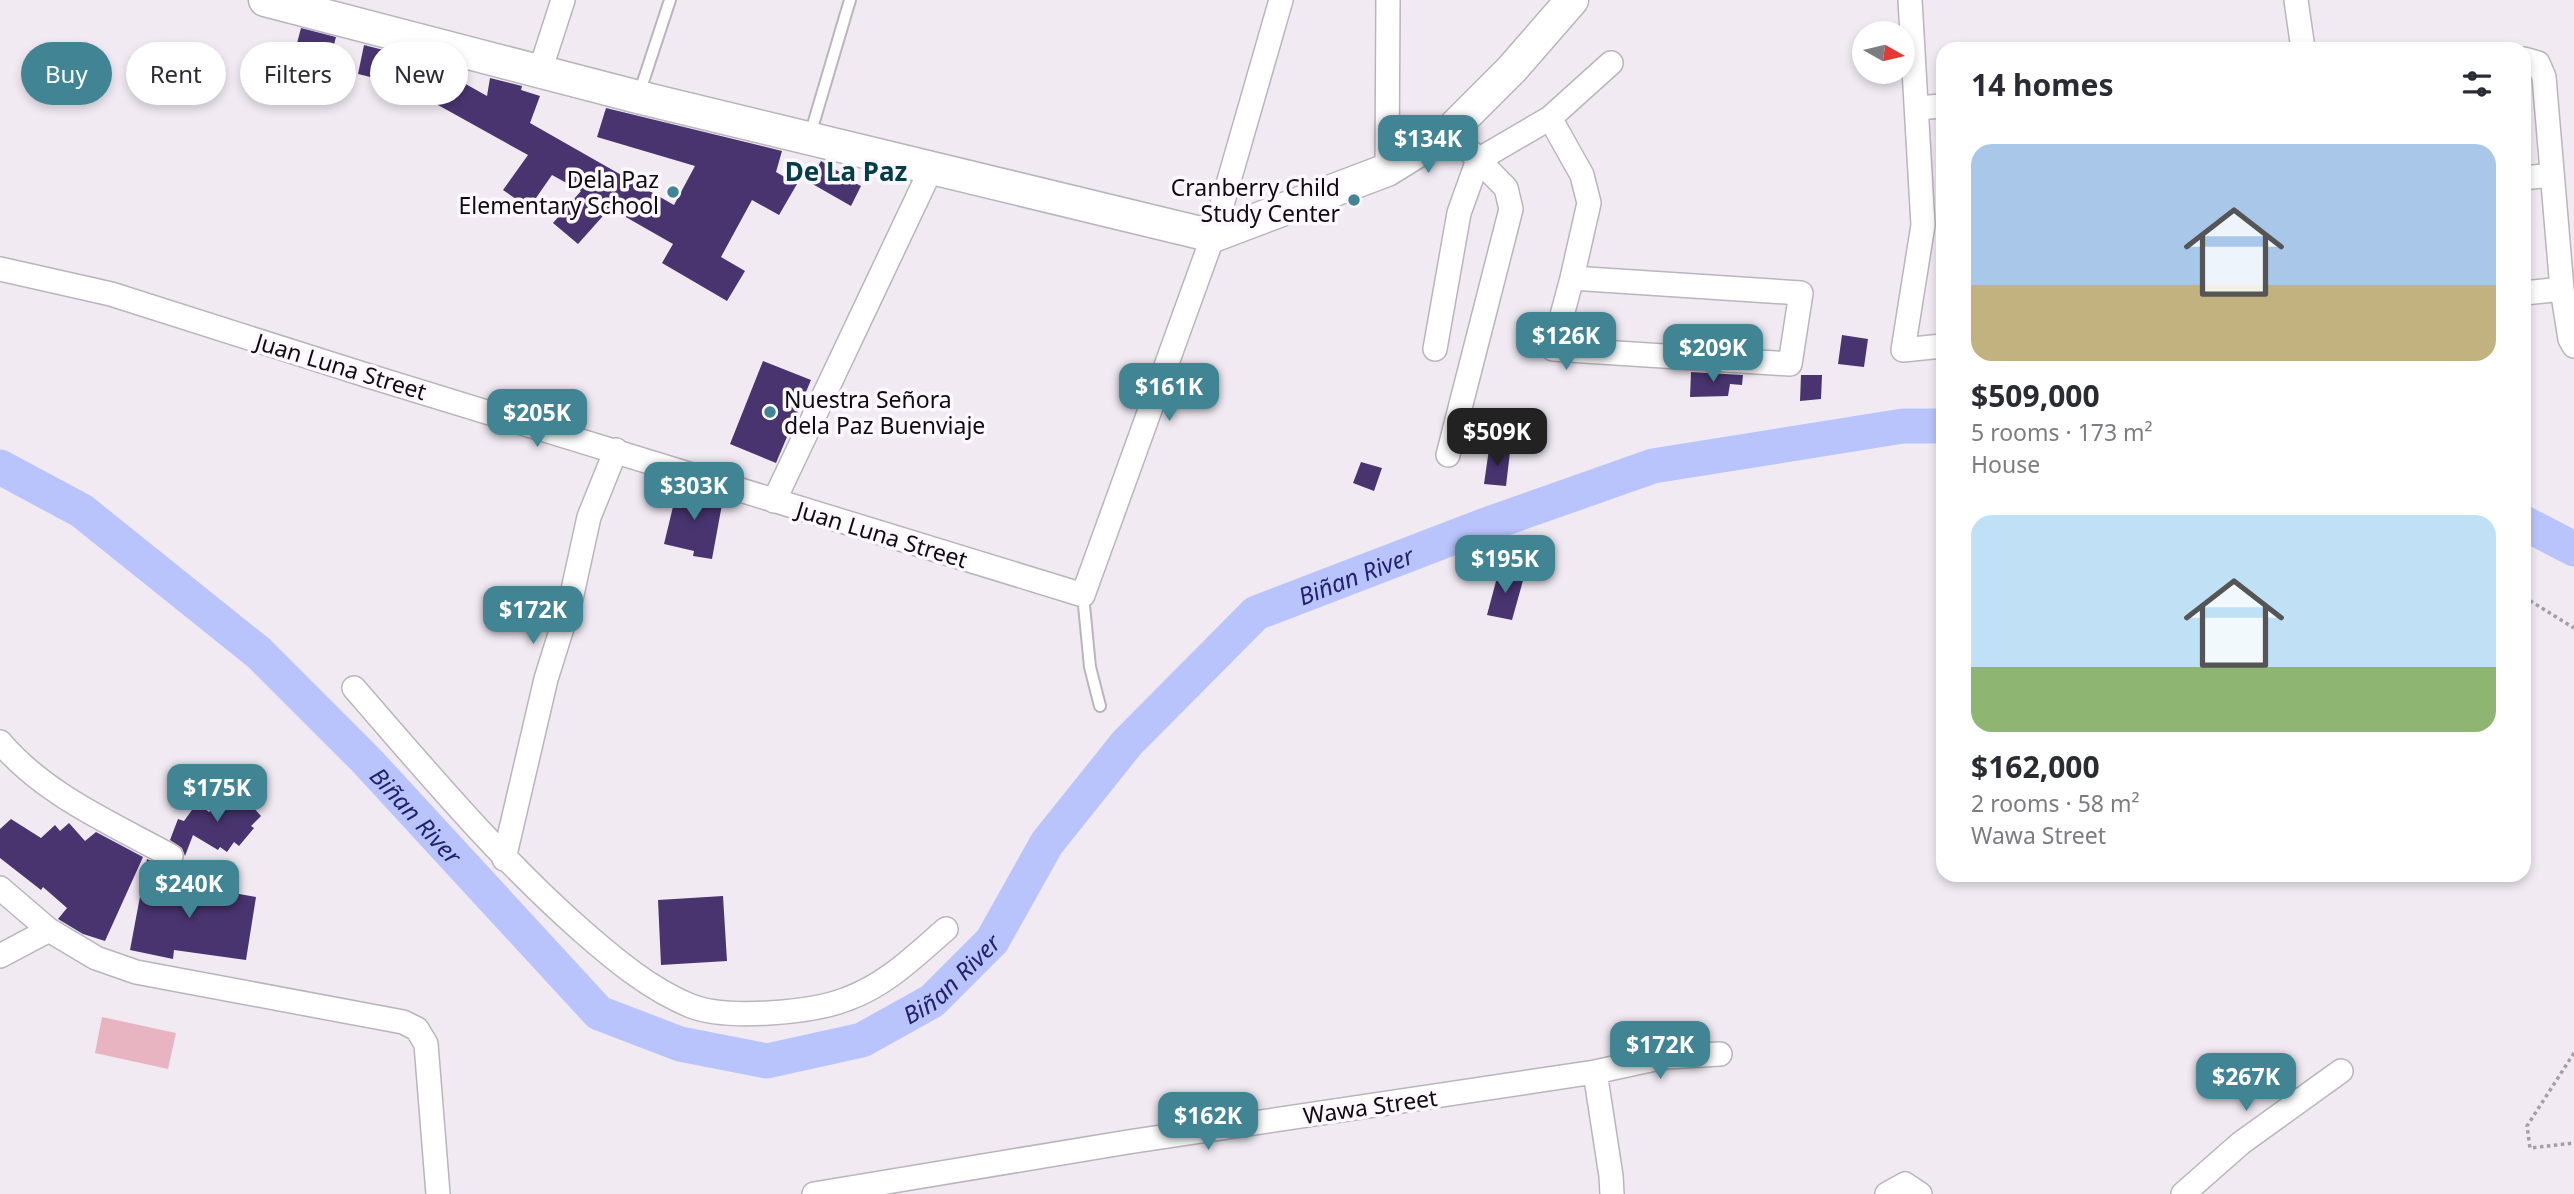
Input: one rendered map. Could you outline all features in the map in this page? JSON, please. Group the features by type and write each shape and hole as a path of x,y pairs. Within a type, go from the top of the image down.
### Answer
{"street":[{"path":"265,0 638,97 1213,236 1388,170 1450,131 1512,69 1571,0"},
{"path":"540,71 563,0"},
{"path":"1083,595 1213,236 1281,0"},
{"path":"1388,0 1388,170"},
{"path":"1910,0 1917,108 1933,224 1903,350 1936,347"},
{"path":"2296,0 2302,42"},
{"path":"2531,62 2538,64 2544,77 2562,289 2570,339 2574,346"},
{"path":"1435,349 1459,213 1478,160 1550,118 1611,63"},
{"path":"1917,108 1936,106"},
{"path":"1550,118 1583,175 1589,203 1552,349 1790,364 1801,293 1572,278"},
{"path":"1448,455 1511,209 1506,188 1450,131"},
{"path":"774,501 932,167"},
{"path":"2531,176 2551,175"},
{"name":"Juan Luna Street","path":"0,270 111,294 1083,595"},
{"path":"2531,292 2562,289"},
{"path":"504,859 546,679 570,599 589,517 616,450"},
{"path":"354,688 504,859 604,950 646,981 692,1006 738,1014 824,1006 848,999 891,977 946,929"},
{"path":"0,742 68,800 171,856"},
{"path":"0,888 49,930 96,958 136,972 403,1022 417,1029 426,1044 438,1194"},
{"path":"0,956 49,930"},
{"name":"Wawa Street","path":"814,1194 913,1186 1128,1142 1595,1072 1664,1057 1720,1054"},
{"path":"2183,1194 2241,1143 2341,1071"},
{"path":"1595,1072 1612,1194"},
{"path":"1887,1194 1905,1184 1920,1194"}],"lane":[{"path":"638,97 670,0"},
{"path":"810,139 815,112 850,0"},
{"path":"1083,595 1090,667 1100,706"}],"path":[{"path":"2531,601 2574,628"},
{"path":"2574,1053 2527,1126 2530,1148 2574,1143"}],"shaded area":[{"path":"102,1017 176,1033 168,1069 95,1053"}],"building":[{"path":"301,28 336,37 335,42 297,42"},
{"path":"364,45 370,47 370,77 358,74"},
{"path":"490,78 522,86 521,90 540,96 530,123 674,205 695,166 597,137 606,108 782,151 776,172 797,184 779,215 752,200 721,257 745,271 727,301 662,263 673,244 610,208 578,244 553,223 581,191 552,175 529,208 503,190 528,155 438,105 468,105 468,85 487,96"},
{"path":"821,161 841,173 839,175 861,186 851,206 809,182"},
{"path":"1842,335 1868,339 1864,367 1838,364"},
{"name":"Nuestra Señora dela Paz Buenviaje","path":"763,361 811,380 776,463 730,444"},
{"path":"1691,372 1743,375 1742,385 1730,384 1728,396 1690,397"},
{"path":"1801,375 1822,375 1821,399 1800,401"},
{"path":"1489,449 1510,452 1506,486 1484,484"},
{"path":"1361,462 1382,468 1374,491 1353,483"},
{"path":"678,486 723,499 712,559 693,556 694,551 664,544"},
{"path":"1499,570 1524,577 1512,620 1487,615"},
{"path":"240,793 261,816 251,826 254,828 239,846 234,842 227,852 220,847 218,850 193,835 185,856 182,848 170,840 178,819 184,821 197,803 209,812 224,797 229,801"},
{"path":"11,819 41,838 55,825 60,831 69,823 85,841 96,832 143,857 105,941 83,934 58,919 67,908 43,887 41,890 0,858 0,829"},
{"path":"147,859 171,870 182,865 175,892 226,904 228,892 256,897 246,960 174,950 173,959 130,950"},
{"path":"723,896 727,961 661,965 658,900"}],"waterway":[{"name":"Biñan River","path":"0,467 82,511 259,653 365,759 599,1013 680,1044 767,1061 862,1040 932,1001 992,941 1047,843 1127,743 1256,613 1483,526 1653,466 1903,426 1936,426"},
{"name":"Biñan River","path":"2531,527 2574,549"}],"place":[{"name":"Dela Paz Elementary School","path":"673,192"},
{"name":"Cranberry Child Study Center","path":"1354,200"},
{"name":"Nuestra Señora dela Paz Buenviaje","path":"770,412"}],"district":[{"name":"De La Paz","path":"846,171"}]}
